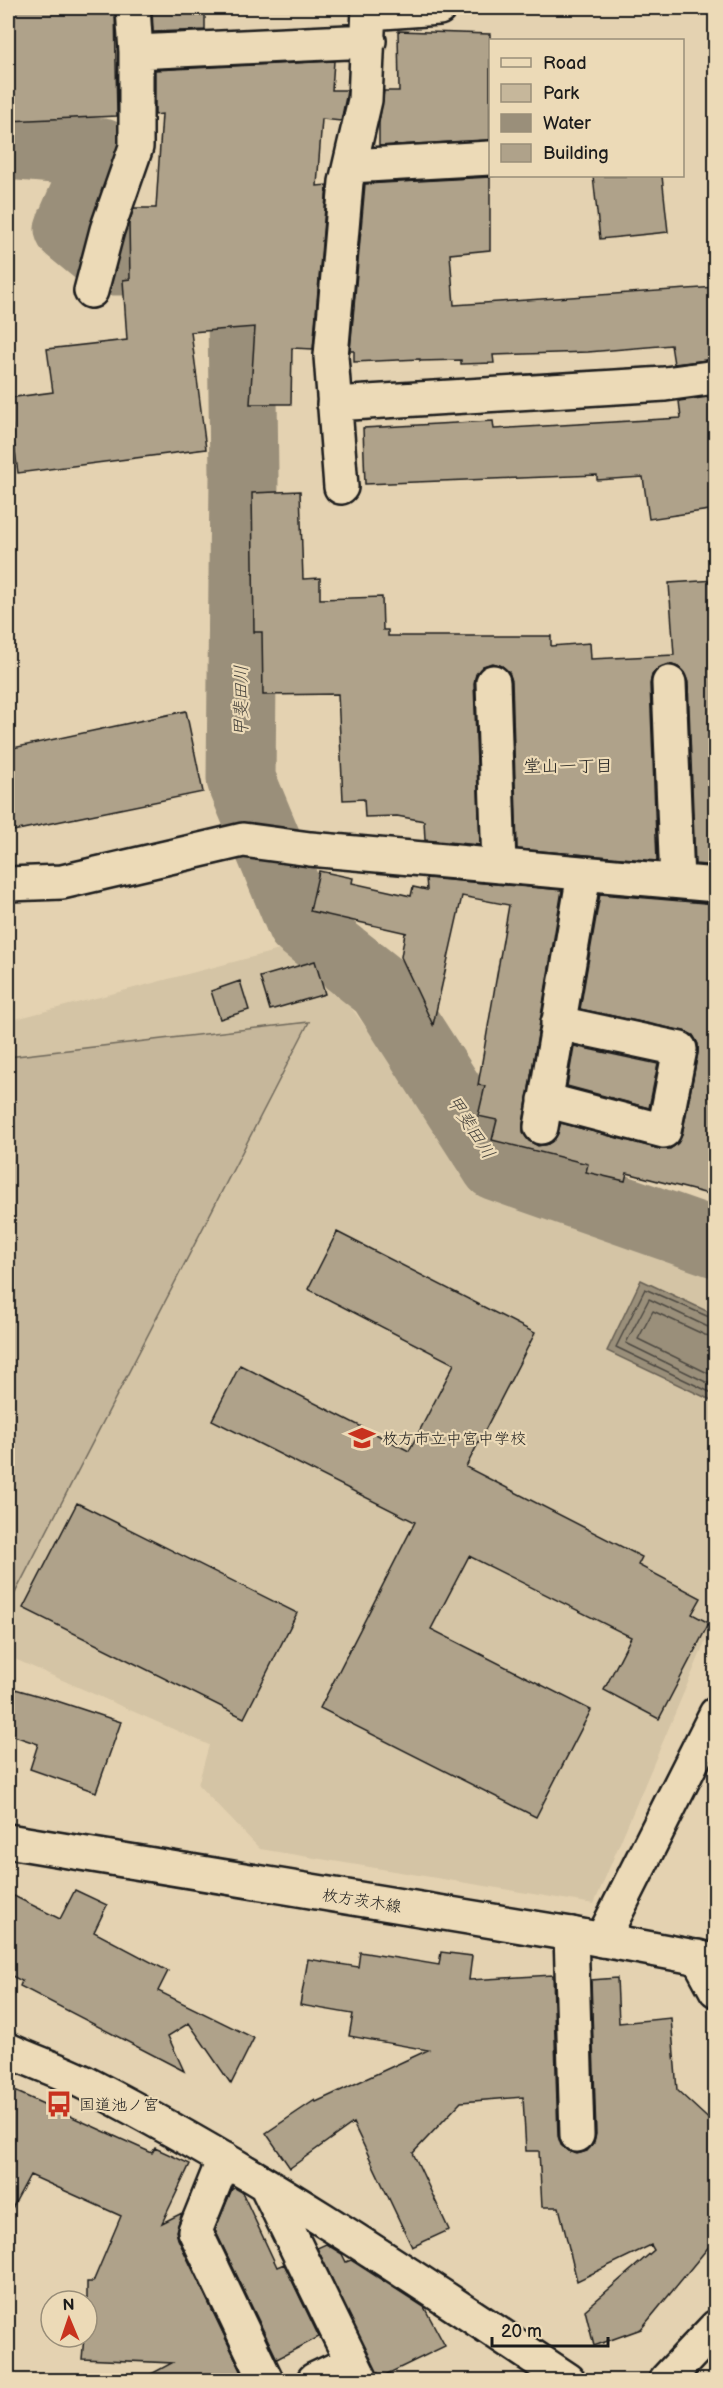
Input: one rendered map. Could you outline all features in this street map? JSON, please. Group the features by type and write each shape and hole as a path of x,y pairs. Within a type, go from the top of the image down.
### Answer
{"main road":[{"path":"91,291 107,230 136,147 136,52 133,8"},
{"path":"136,52 369,20 439,8"},
{"path":"341,487 331,356 346,182 365,100 369,20"},
{"path":"350,166 489,158"},
{"path":"334,404 665,384 716,377"},
{"path":"493,682 499,866"},
{"path":"669,683 677,881"},
{"path":"8,884 62,882 243,840 310,849 716,885"},
{"path":"558,1023 680,1049 664,1131 543,1114 558,1023 584,874"},
{"path":"577,2135 586,1937 716,1714"},
{"name":"枚方茨木線","path":"8,1841 707,1959"},
{"path":"707,1959 716,1990"},
{"path":"8,2050 86,2083 224,2159 432,2290 568,2380"},
{"path":"224,2159 195,2231 266,2380"},
{"path":"267,2187 357,2371 314,2380"},
{"path":"666,2380 716,2327"}],"shaded area":[{"name":"枚方市立中宮中学校","path":"302,944 481,1177 715,1257 715,1619 594,1904 260,1849 198,1785 209,1745 8,1656 8,1021"}],"green space":[{"path":"309,1022 14,1595 8,1593 8,1057"}],"water":[{"path":"641,1280 715,1315 715,1402 607,1351"}],"building":[{"path":"8,8 115,8 117,116 8,121"},
{"path":"152,8 205,8 205,30 153,32"},
{"path":"398,31 490,34 489,140 379,146 379,123 384,91 399,91"},
{"path":"334,61 332,90 347,90 341,121 322,119 317,186 327,185 313,349 292,348 291,404 250,404 255,327 191,332 206,449 18,473 8,398 53,392 47,349 127,340 123,280 130,279 129,223 134,208 156,208 162,114 155,115 155,70"},
{"path":"490,177 490,250 450,254 454,305 716,287 716,359 674,364 671,345 588,352 493,355 494,363 461,364 461,360 420,361 420,359 354,362 354,351 350,351 365,184"},
{"path":"593,177 662,177 668,232 600,239"},
{"path":"716,396 716,509 649,519 643,477 597,480 597,475 365,484 363,428 493,421 494,429 681,418 679,401"},
{"path":"300,491 303,579 320,578 320,599 382,597 383,630 388,630 388,636 551,636 551,646 590,643 591,659 674,655 669,583 716,580 716,866 695,864 688,682 678,667 669,664 659,668 652,675 650,684 657,861 517,849 512,681 509,672 493,663 483,666 476,674 474,683 480,845 425,840 424,821 397,816 365,817 364,799 343,800 338,694 263,695 262,632 254,632 252,493"},
{"path":"186,711 203,792 8,832 8,749"},
{"path":"319,871 353,878 352,883 411,896 413,887 427,890 426,878 562,890 523,1124 523,1133 529,1141 538,1146 548,1144 555,1139 561,1123 659,1149 670,1149 678,1143 682,1135 698,1053 698,1044 693,1035 684,1031 580,1009 600,894 716,904 716,1196 627,1173 625,1181 586,1172 588,1164 492,1140 497,1120 478,1116 485,1086 478,1085 509,905 462,896 433,1025 401,957 405,933 407,933 310,911"},
{"path":"315,961 325,994 270,1010 260,977"},
{"path":"240,981 249,1010 220,1019 211,991"},
{"path":"574,1046 658,1064 649,1108 567,1086"},
{"path":"337,1232 535,1333 466,1467 642,1557 638,1565 701,1598 692,1614 709,1623 659,1719 604,1690 631,1637 469,1556 431,1629 591,1710 536,1817 320,1708 415,1522 212,1420 240,1365 409,1451 454,1364 308,1289"},
{"path":"77,1503 297,1613 244,1718 23,1608"},
{"path":"8,1687 121,1722 96,1792 30,1769 38,1744 8,1734"},
{"path":"75,1890 107,1905 94,1932 168,1971 158,1991 254,2038 231,2084 189,2023 168,2036 184,2071 20,1986 22,1981 8,1974 8,1893 60,1919"},
{"path":"360,1952 439,1965 441,1952 472,1956 469,1980 553,1975 558,2136 561,2145 577,2154 587,2151 594,2143 596,2134 591,1980 617,1978 619,2023 671,2018 677,2090 716,2126 716,2238 641,2329 594,2346 585,2310 654,2250 651,2245 577,2281 559,2207 542,2207 539,2151 526,2151 523,2097 461,2102 413,2153 449,2230 412,2247 353,2123 290,2168 266,2133 315,2100 316,2102 428,2050 349,2036 353,2014 300,2005 308,1959 358,1967"},
{"path":"8,2088 152,2153 155,2148 190,2164 162,2223 182,2213 176,2231 178,2239 244,2377 237,2380 140,2380 172,2363 82,2359 83,2349 99,2349 99,2289 87,2289 87,2282 93,2282 121,2216 30,2175 8,2216"},
{"path":"235,2188 242,2192 277,2267 284,2264 319,2337 277,2359 215,2230 232,2189"},
{"path":"326,2244 342,2254 346,2262 351,2260 424,2307 445,2346 379,2378 317,2248"}],"waterway":[{"name":"甲斐田川","path":"8,145 102,153 69,229 108,261 218,261 242,316 244,477 241,779 301,924 382,988 496,1166 716,1243"}],"place":[{"name":"枚方市立中宮中学校","path":"362,1438"},
{"name":"国道池ノ宮","path":"59,2104"}],"district":[{"name":"堂山一丁目","path":"568,766"}]}
